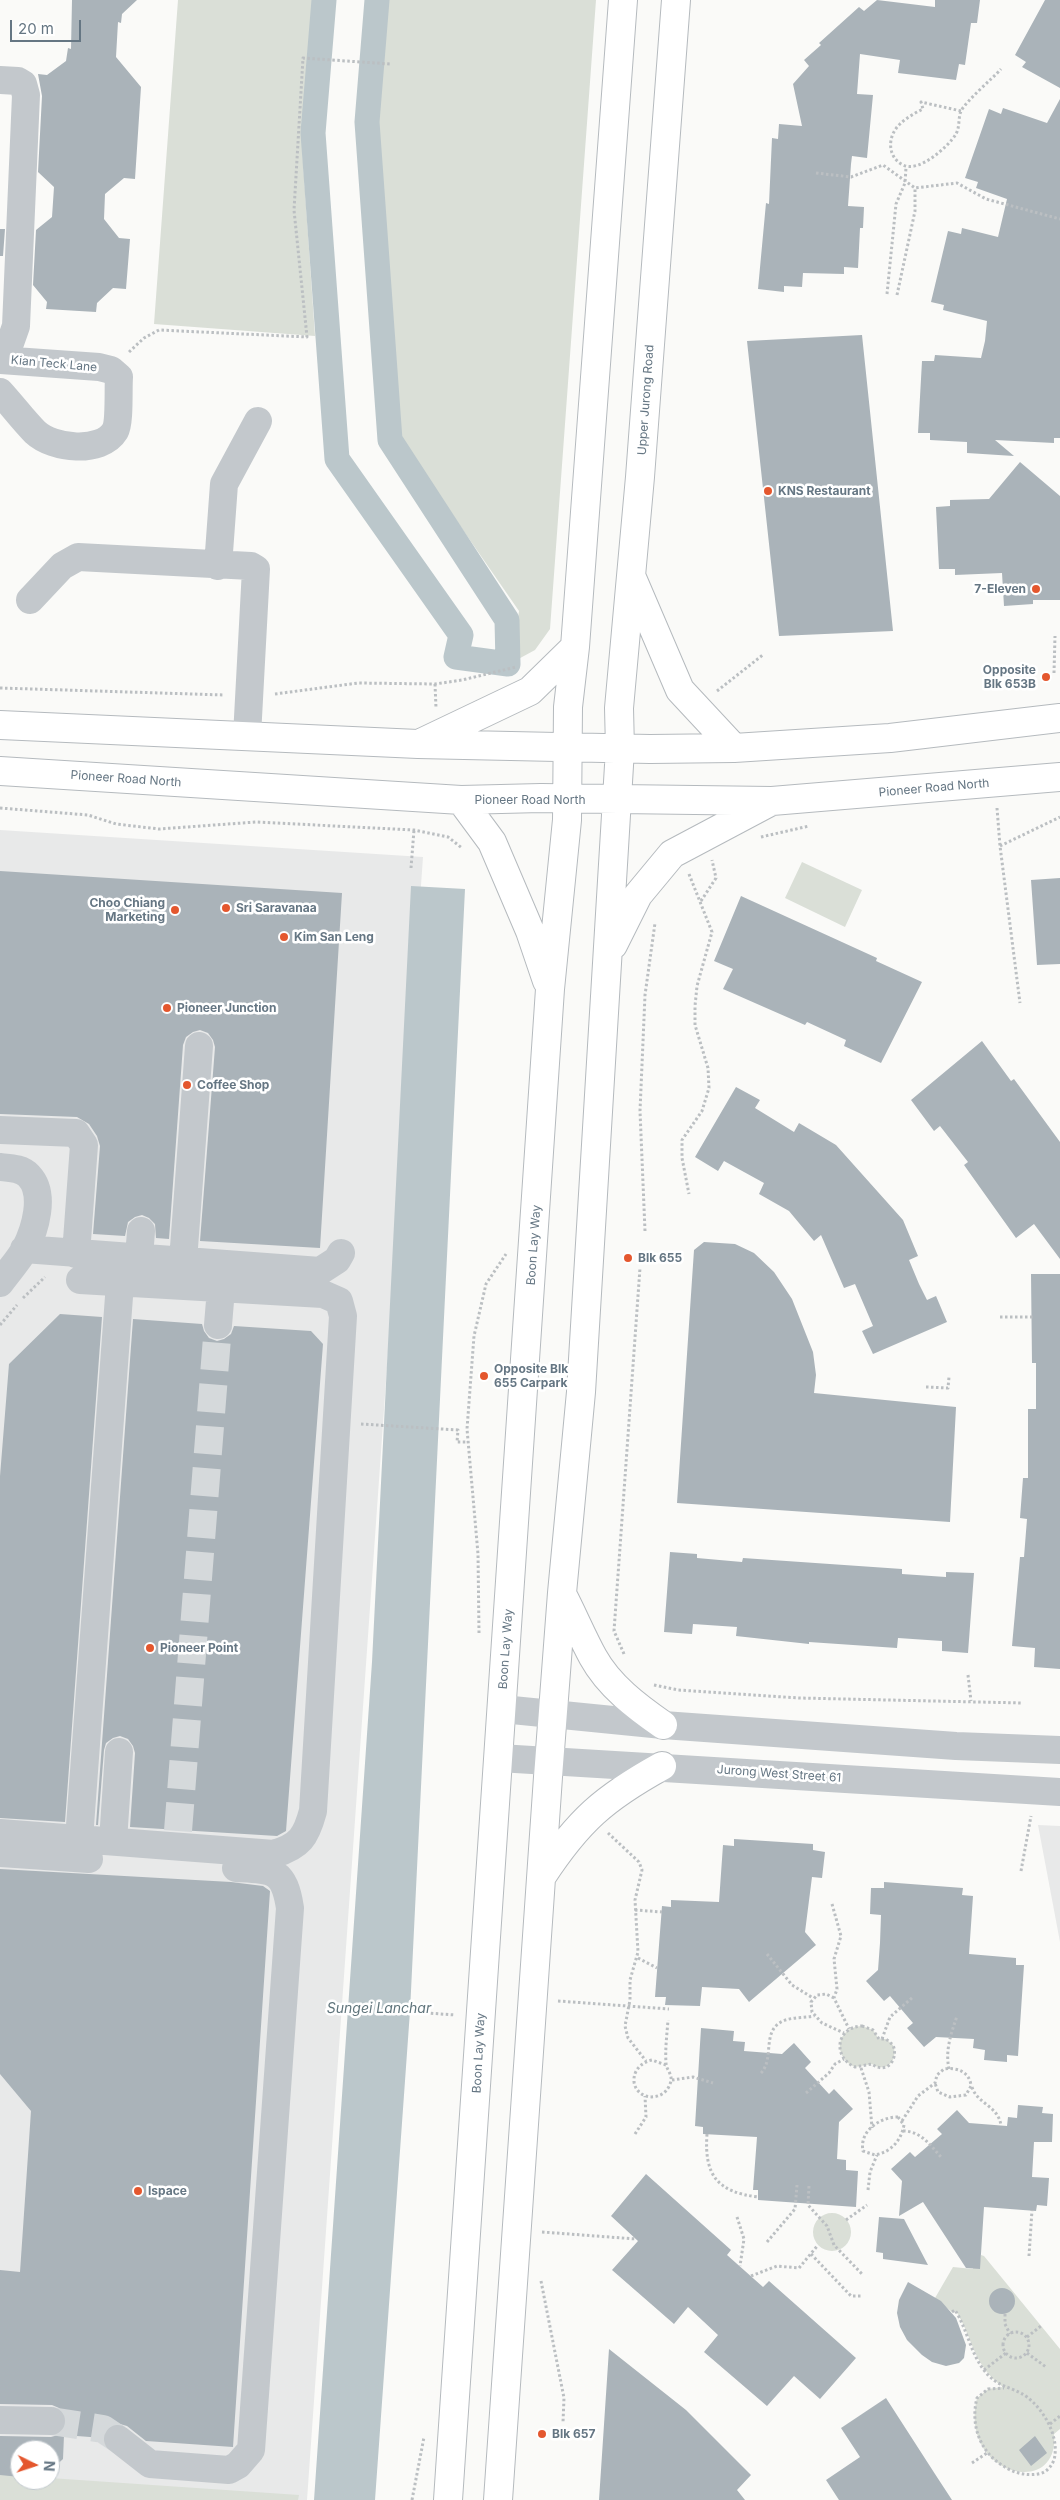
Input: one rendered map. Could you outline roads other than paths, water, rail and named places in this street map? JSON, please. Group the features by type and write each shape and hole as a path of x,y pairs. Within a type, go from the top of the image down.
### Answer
{"main road":[{"path":"567,799 568,708 575,648 623,0"},
{"name":"Upper Jurong Road","path":"617,800 620,748 619,708 632,576 676,0"},
{"path":"674,29 690,0"},
{"path":"632,576 680,690 734,748"},
{"path":"418,744 530,691 575,648"},
{"path":"0,725 418,744 734,748 890,738 1060,718"},
{"name":"Pioneer Road North","path":"0,771 461,800 772,801 1060,777"},
{"name":"Boon Lay Way","path":"448,2500 550,989 567,820 567,799"},
{"path":"461,800 492,842 530,931 550,989"},
{"path":"498,2500 553,1713 581,1392 617,800"},
{"path":"608,953 638,895 672,854 709,854 772,801"},
{"path":"562,1593 594,1659 610,1681 635,1705 663,1725"},
{"path":"541,1878 564,1842 596,1808 624,1787 662,1766"}],"street":[{"path":"0,80 18,81 23,84 26,95 16,326 2,360"},
{"name":"Kian Teck Lane","path":"0,392 36,433 54,443 90,446 108,439 116,429 119,378 110,370 2,360"},
{"path":"218,566 224,484 258,421"},
{"path":"30,600 62,566 78,557 218,566 251,566 257,573 248,696 248,736"},
{"path":"184,1261 199,1046"},
{"path":"0,1130 76,1133 84,1145 78,1267"},
{"path":"0,1167 17,1169 28,1175 33,1183 38,1201 33,1229 24,1250 0,1283"},
{"path":"139,1258 141,1230"},
{"path":"0,1833 113,1841 178,1838 274,1854 299,1843 308,1831 314,1812 343,1316 339,1301 323,1294 120,1283 24,1250"},
{"path":"78,1267 139,1258 320,1270 337,1260 341,1253"},
{"path":"79,1839 120,1283"},
{"path":"218,1325 221,1289"},
{"path":"502,1709 663,1725 956,1746 1060,1750"},
{"path":"113,1841 120,1752"},
{"name":"Jurong West Street 61","path":"499,1758 662,1766 1060,1792"},
{"path":"0,1853 270,1870 282,1880 288,1895 290,1908 251,2450 238,2465 230,2470 150,2464 118,2439"},
{"path":"0,2420 51,2421"}],"water":[{"name":"Sungei Lanchar","path":"411,886 465,889 410,2011 375,2500 314,2500 372,1662"}],"waterway":[{"path":"324,0 313,133 337,459 461,635 456,657 508,664 507,620 390,440 367,122 377,0"}],"tunnel":[{"path":"178,1831 218,1325"},
{"path":"51,2421 103,2429 118,2439"}],"place":[{"name":"KNS Restaurant","path":"768,491"},
{"name":"7-Eleven","path":"1036,589"},
{"name":"Opposite Blk 653B","path":"1046,677"},
{"name":"Sri Saravanaa","path":"226,908"},
{"name":"Choo Chiang Marketing","path":"175,910"},
{"name":"Kim San Leng","path":"284,937"},
{"name":"Pioneer Junction","path":"167,1008"},
{"name":"Coffee Shop","path":"187,1085"},
{"name":"Blk 655","path":"628,1258"},
{"name":"Opposite Blk 655 Carpark","path":"484,1376"},
{"name":"Pioneer Point","path":"150,1648"},
{"name":"Ispace","path":"138,2191"},
{"name":"Blk 657","path":"542,2434"}]}
